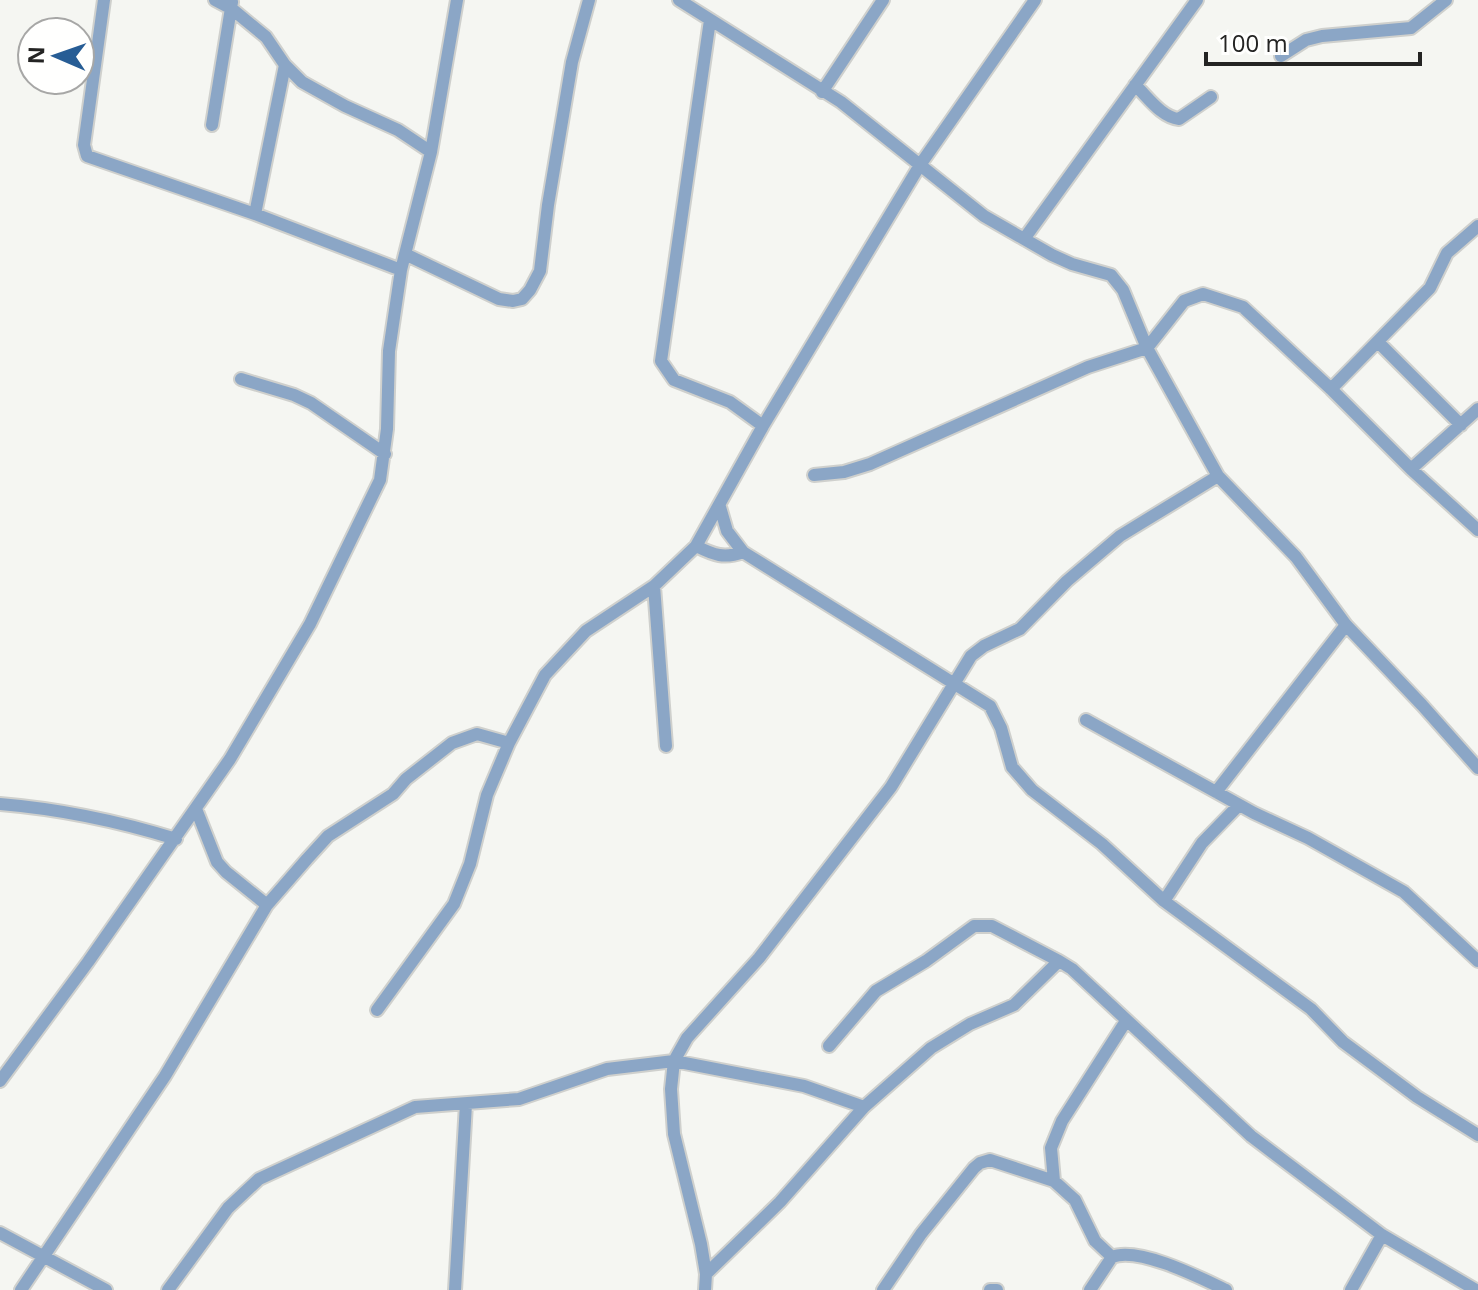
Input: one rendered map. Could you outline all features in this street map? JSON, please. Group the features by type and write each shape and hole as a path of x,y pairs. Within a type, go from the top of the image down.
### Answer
{"street":[{"path":"104,0 84,145 87,156 255,214 401,270"},
{"path":"215,0 232,4 266,37 285,65 302,82 398,130 431,152"},
{"path":"0,1081 176,839 230,759 310,624 380,480 385,454 389,351 401,270 431,152 457,0"},
{"path":"405,254 499,299 522,299 530,290 540,271 572,62 589,0"},
{"path":"679,0 841,102 984,216 1072,264 1111,275 1123,290 1147,348 1218,476 1296,557 1346,625 1478,768"},
{"path":"822,92 883,0"},
{"path":"377,1010 454,904 470,864 487,795 509,743 545,675 586,631 654,586 696,546 763,426 920,165 1035,0"},
{"path":"1024,239 1197,0"},
{"path":"1281,56 1306,40 1322,36 1411,28 1446,0"},
{"path":"212,125 232,4"},
{"path":"710,20 661,361 674,380 730,402 763,426"},
{"path":"255,214 285,65"},
{"path":"1135,85 1166,116 1173,119 1179,119 1211,97"},
{"path":"1331,389 1430,288 1447,253 1478,226"},
{"path":"814,475 844,472 870,464 1088,367 1147,348 1184,301 1203,294 1243,307 1478,530"},
{"path":"1378,342 1461,425"},
{"path":"241,379 311,403 385,454"},
{"path":"1411,469 1478,409"},
{"path":"705,1290 706,1274 674,1134 671,1089 674,1061 687,1038 759,958 891,787 971,656 984,646 1020,629 1098,552 1218,476"},
{"path":"720,507 727,531 743,552 990,706 1001,728 1012,767 1032,790 1102,844 1164,901 1311,1009 1343,1042 1417,1097 1478,1135"},
{"path":"696,546 720,557 743,552"},
{"path":"654,586 666,746"},
{"path":"1216,792 1346,625"},
{"path":"1086,720 1404,892 1478,961"},
{"path":"21,1290 165,1076 267,905 328,836 393,794 406,779 452,743 477,734 509,743"},
{"path":"0,804 91,816 176,839"},
{"path":"1164,901 1202,843 1239,805"},
{"path":"196,809 217,862 267,905"},
{"path":"829,1046 876,991 926,961 974,926 992,926 1072,969 1251,1136 1382,1235 1476,1290"},
{"path":"706,1274 780,1202 864,1107 931,1048 970,1024 1014,1005 1059,961"},
{"path":"1054,1181 1051,1148 1062,1121 1126,1021"},
{"path":"168,1290 228,1208 259,1179 404,1110 531,1096 607,1069 674,1061 804,1086 864,1107"},
{"path":"455,1290 466,1104"},
{"path":"883,1290 921,1234 980,1163 990,1160 1054,1181 1075,1200 1095,1241 1112,1257"},
{"path":"0,1233 106,1290"},
{"path":"1351,1290 1382,1235"},
{"path":"1090,1290 1112,1257 1124,1254 1159,1262 1226,1290"},
{"path":"990,1290 997,1290"}]}
